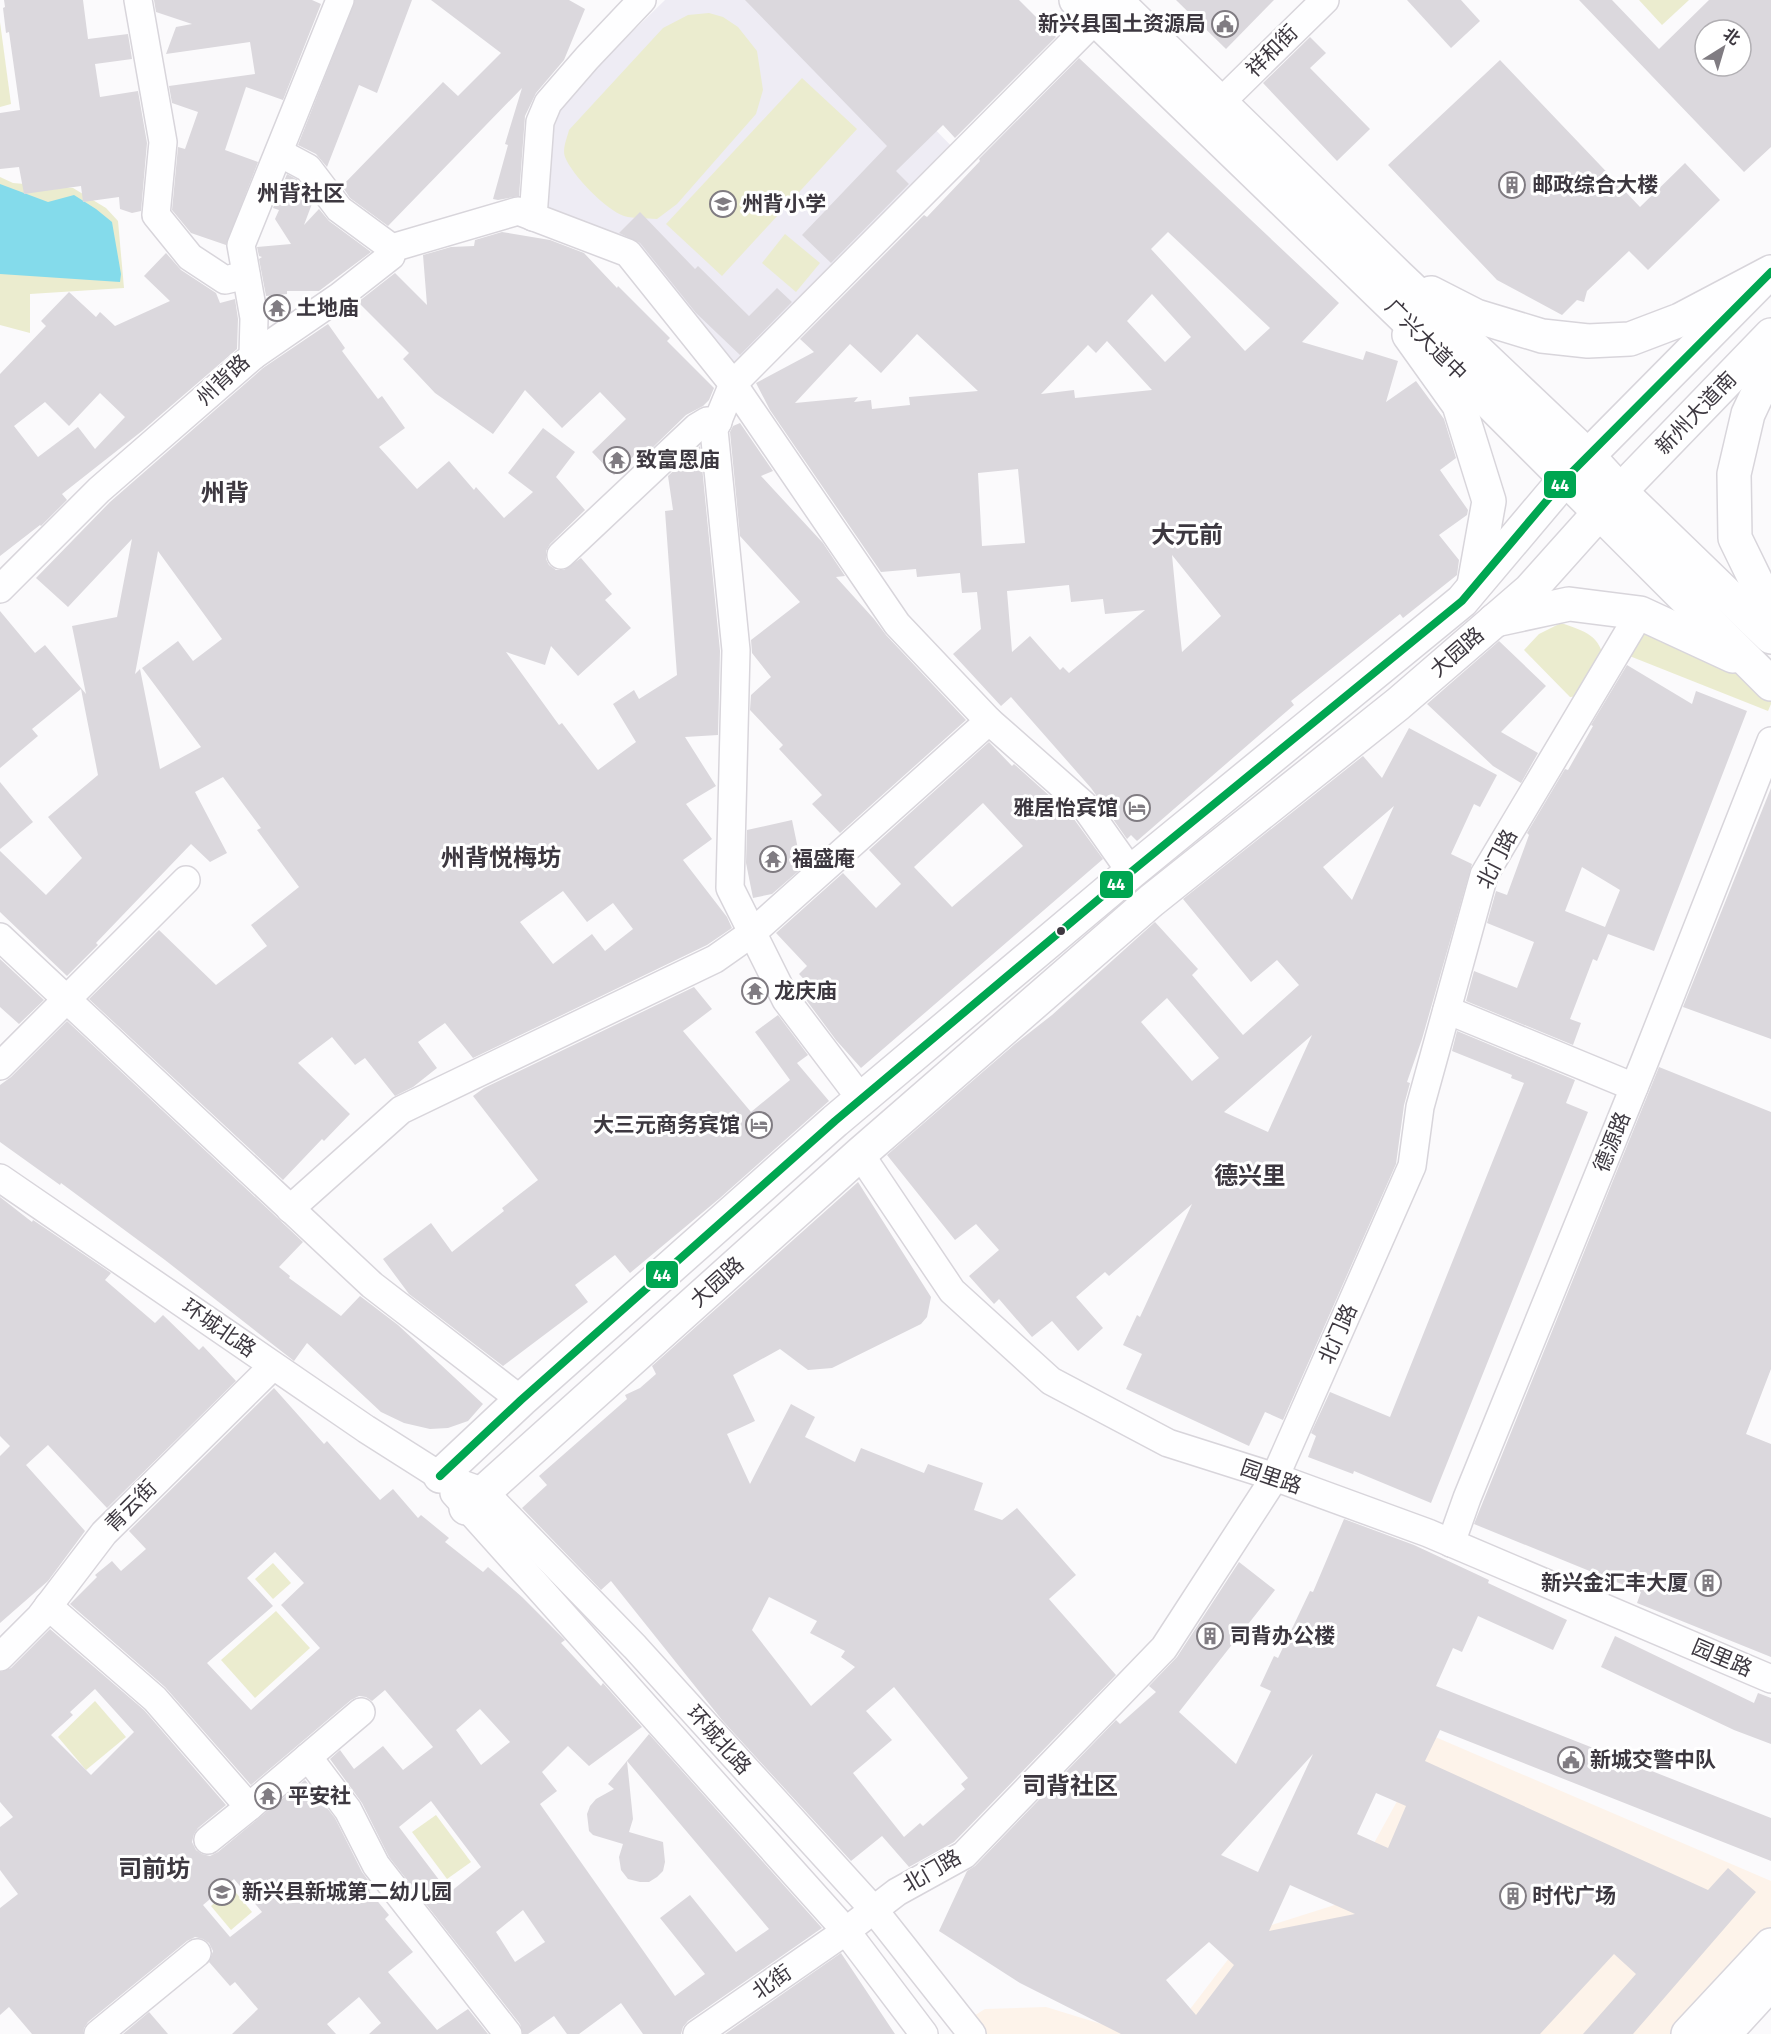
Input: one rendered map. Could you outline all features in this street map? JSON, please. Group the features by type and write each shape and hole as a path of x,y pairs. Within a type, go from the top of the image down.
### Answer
{"main road":[{"name":"广兴大道中","path":"1096,6 1220,103 1565,479 1610,502 1771,637"},
{"name":"广兴大道中","path":"1096,6 1389,285 1588,456 1610,502 1762,674"},
{"path":"1389,285 1476,316 1542,336 1588,341 1630,339 1680,320 1771,272"},
{"path":"1588,456 1771,272"},
{"path":"1389,285 1459,405 1489,501 1474,587"},
{"name":"新州大道南","path":"1610,502 1771,335"},
{"path":"1771,365 1748,414 1734,474 1735,538 1771,612"},
{"name":"大园路","path":"440,1476 521,1400 861,1099 1131,872 1453,609 1565,479 1588,456"},
{"name":"大园路","path":"475,1500 860,1154 1151,900 1398,704 1530,590 1610,502"},
{"path":"1494,620 1569,604 1640,613 1762,674"},
{"path":"1688,2034 1771,1945"},
{"path":"1724,2034 1771,1983"}],"street":[{"path":"138,0 163,142 156,215 190,257 225,280 246,275"},
{"name":"州背路","path":"0,589 99,490 253,356 254,318 241,245 340,0"},
{"path":"533,217 540,123 548,103 642,0"},
{"name":"祥和街","path":"1220,103 1325,0"},
{"path":"861,1099 786,1000 730,888 736,650 714,430 733,384 1096,6"},
{"path":"280,153 308,168 339,208 392,248"},
{"path":"392,248 518,211 628,254 733,384 897,624 989,721 1083,804 1131,872"},
{"path":"253,356 340,296 391,256 392,248"},
{"path":"561,555 697,427 707,421 718,422"},
{"name":"北门路","path":"846,1931 897,1892 964,1855 1164,1648 1275,1477 1412,1166 1420,1107 1484,875 1640,613"},
{"path":"290,1209 401,1110 715,959 752,933 989,721"},
{"name":"德源路","path":"1451,1543 1467,1498 1635,1087 1771,741"},
{"path":"0,1066 186,880"},
{"path":"0,937 372,1285 521,1400"},
{"path":"1447,1010 1635,1087"},
{"name":"园里路","path":"860,1154 952,1291 1052,1381 1168,1443 1275,1477 1451,1543 1771,1679"},
{"name":"环城北路","path":"0,1178 366,1429 475,1500 635,1647 874,1910 964,2030"},
{"name":"青云街","path":"0,1657 48,1606 104,1533 273,1365"},
{"name":"环城北路","path":"475,1500 846,1931 917,2027"},
{"path":"48,1606 155,1699 249,1807"},
{"path":"208,1840 361,1713"},
{"path":"308,1757 348,1810 376,1866 508,2034"},
{"name":"北街","path":"703,2032 846,1931"},
{"path":"98,2034 197,1953"}],"shaded area":[{"name":"州背小学","path":"665,0 809,0 960,155 733,384 628,254 533,217 540,122"},
{"name":"时代广场","path":"1433,1736 1771,1881 1771,1983 1724,2034 1171,2034 1249,1932 1341,1903"},
{"path":"1046,2007 1134,2034 957,2034 964,2022 985,2009"}],"green space":[{"path":"1639,0 1689,0 1662,25"},
{"path":"709,13 723,17 738,27 757,51 763,90 756,114 677,204 657,219 624,216 599,199 582,182 569,164 564,151 569,130 663,28 688,15"},
{"path":"0,22 11,104 0,107"},
{"path":"802,78 857,129 722,276 666,224"},
{"path":"0,177 13,183 73,188 106,208 118,221 124,288 30,294 30,333 0,325"},
{"path":"785,234 820,263 796,292 762,263"},
{"path":"1643,622 1748,667 1771,692 1771,704 1768,711 1627,655"},
{"path":"1561,623 1591,636 1600,646 1603,654 1605,664 1583,696 1570,697 1524,650 1539,634"},
{"path":"273,1563 291,1583 273,1599 255,1579"},
{"path":"276,1611 310,1648 255,1698 221,1660"},
{"path":"95,1701 126,1737 86,1770 58,1737"},
{"path":"436,1815 471,1862 447,1879 412,1832"},
{"path":"232,1888 252,1912 231,1930 211,1906"}],"water":[{"path":"0,184 48,202 74,195 112,222 121,274 120,282 0,274"}],"building":[{"path":"4,0 83,0 88,39 128,34 132,59 95,64 100,97 138,91 147,143 141,211 132,213 120,209 119,197 83,202 81,186 24,194 19,167 0,169 0,113 20,110 9,32 6,33"},
{"path":"154,0 312,0 321,4 283,100 246,87 225,150 258,162 226,245 191,233 172,210 178,147 185,149 198,112 172,103 169,86 255,74 250,42 166,54 176,27 192,24 156,12"},
{"path":"355,0 412,0 377,93 359,85 327,167 316,154 298,145"},
{"path":"431,0 569,0 585,9 564,60 536,93 525,116 519,196 493,199 508,145 505,144 522,88 388,226 350,198 342,186 443,82 458,96 501,53"},
{"path":"745,0 1019,0 1056,37 955,138 943,125 896,171 909,184 831,263 802,235 887,146"},
{"name":"新兴县国土资源局","path":"1176,0 1274,0 1226,49"},
{"path":"1407,0 1461,0 1480,21 1451,48"},
{"path":"1579,0 1612,0 1659,49 1709,0 1771,0 1771,147 1744,172"},
{"path":"1310,37 1326,53 1310,68 1370,129 1337,161 1263,83"},
{"path":"1079,58 1339,303 1302,342 1363,360 1366,351 1398,361 1386,402 1416,381 1444,419 1456,458 1440,470 1468,510 1467,515 1439,535 1459,560 1457,575 1403,618 1400,614 1291,701 1294,705 1137,841 1131,835 1127,839 1091,788 1011,697 1001,706 953,654 981,629 977,592 962,593 960,573 917,577 916,569 881,572 770,410 756,383 814,352 800,339 924,215 927,217 980,161 979,159","holes":["1168,232 1270,328 1245,351 1151,249","1152,294 1191,337 1165,362 1127,321","917,334 978,391 909,397 910,405 872,409 871,400 854,402 858,397 795,403 850,344 881,373","1107,341 1152,390 1075,398 1074,390 1041,394 1088,345 1096,353","1018,469 1025,543 982,546 978,473","1172,555 1221,616 1182,652 1177,607","1069,585 1071,602 1103,599 1105,614 1145,610 1069,673 1063,667 1060,670 1030,636 1012,652 1007,591"]},
{"name":"邮政综合大楼","path":"1500,60 1640,207 1685,163 1720,200 1648,270 1629,251 1587,291 1584,302 1577,300 1562,315 1497,280 1388,165"},
{"path":"287,174 298,180 313,201 304,225 319,209 329,221 371,252 319,291 287,291 287,294 266,296 259,259 262,257 259,256 257,247 291,244 275,219 279,210 273,208"},
{"path":"640,212 695,269 698,266 749,316 777,288 792,302 740,355 696,313 640,243 619,233"},
{"path":"502,232 550,240 584,253 670,338 667,341 714,388 709,400 703,406 686,415 647,453 642,448 614,475 592,452 626,419 600,392 562,428 525,390 493,434 435,393 403,359 409,353 358,302 395,273 427,305 423,255 451,247 474,246 475,240"},
{"path":"166,253 181,270 216,293 220,303 235,299 238,319 237,349 142,431 62,494 67,500 41,526 0,556 0,374 46,326 41,321 69,292 96,317 100,312 115,326 170,301 144,276","holes":["100,393 125,417 95,449 78,427 38,457 14,426 45,402 69,426"]},
{"path":"328,324 345,348 342,351 378,399 382,396 405,428 379,447 417,489 449,461 474,490 476,487 504,518 533,492 508,473 543,428 575,452 556,477 585,510 550,544 546,551 546,559 549,565 556,570 564,570 581,558 612,594 605,600 631,628 578,676 551,646 545,665 506,652 559,725 562,723 598,770 636,742 613,704 634,690 639,699 677,675 665,511 673,510 668,476 700,446 720,651 718,735 685,737 716,786 686,804 712,839 683,860 727,917 732,928 707,945 473,1058 445,1023 418,1042 437,1068 413,1087 395,1096 365,1058 355,1065 332,1037 298,1063 350,1114 324,1141 322,1139 283,1180 89,999 159,930 216,985 267,946 251,925 299,887 257,830 261,828 223,777 195,792 227,853 210,862 191,844 67,976 0,912 0,851 46,895 82,858 48,817 98,775 81,689 32,729 38,736 0,768 0,611 35,653 45,645 86,694 72,626 117,617 132,539 68,607 36,578 110,502 263,368","holes":["158,551 222,639 193,661 178,641 142,668 201,747 160,769 140,669 135,674","563,891 587,922 613,903 633,929 605,951 592,934 553,964 520,922"]},
{"path":"740,423 773,471 761,476 823,543 845,576 836,577 886,635 966,720 840,833 812,804 822,795 779,749 783,745 750,710 751,695 771,677 752,653 751,640 800,602 740,536 730,432 733,426"},
{"path":"1499,641 1546,686 1501,732 1538,753 1521,783 1493,766 1427,704"},
{"path":"1627,665 1692,704 1696,691 1747,711 1654,951 1608,934 1597,961 1593,959 1570,1019 1581,1023 1573,1045 1466,1001 1474,971 1517,988 1534,942 1487,923 1496,891 1507,895 1529,835 1527,833 1565,769 1568,770 1593,726 1591,725","holes":["1582,867 1620,890 1605,927 1565,911"]},
{"path":"1409,728 1497,775 1480,807 1474,804 1451,854 1472,864 1422,1039 1407,1082 1410,1083 1404,1105 1396,1164 1283,1420 1265,1412 1249,1446 1126,1389 1142,1354 1123,1345 1137,1315 1140,1317 1192,1204 1109,1276 1105,1272 1076,1297 1103,1328 1078,1351 1052,1321 1032,1337 999,1299 994,1304 969,1276 999,1250 976,1224 955,1240 887,1155 1015,1044 1052,1015 1155,922 1198,969 1192,975 1243,1035 1299,985 1277,960 1251,982 1183,899 1363,756 1382,778","holes":["1394,806 1352,900 1323,867","1167,998 1219,1058 1192,1081 1141,1022","1312,1035 1268,1132 1224,1112"]},
{"path":"989,742 1012,766 1014,764 1071,815 1103,859 861,1068 836,1040 804,997 814,990 799,974 807,966 776,933 843,873 876,908 901,884 869,850","holes":["983,803 1023,846 952,907 914,867"]},
{"path":"0,782 33,822 0,849"},
{"path":"1771,788 1771,1039 1683,1007"},
{"name":"福盛庵","path":"792,820 802,868 772,894 753,898 746,863 747,830"},
{"path":"0,959 44,1000 19,1024 0,1007"},
{"path":"694,987 712,1009 683,1031 751,1112 790,1080 755,1032 778,1015 808,1055 797,1063 829,1101 720,1198 630,1273 615,1255 575,1285 588,1302 503,1366 409,1294 383,1259 431,1223 452,1252 504,1211 502,1208 538,1180 473,1096 484,1088"},
{"path":"67,1021 303,1242 279,1267 290,1276 289,1278 341,1316 360,1296 398,1325 483,1404 468,1421 448,1428 430,1429 404,1423 381,1412 307,1343 294,1361 165,1260 61,1183 60,1185 0,1142 0,1085 11,1077"},
{"path":"1457,1031 1575,1080 1566,1103 1588,1112 1431,1503 1354,1471 1353,1474 1308,1457 1316,1436 1311,1433 1330,1392 1390,1417 1524,1083 1511,1078 1512,1075 1452,1051"},
{"path":"1659,1067 1771,1112 1771,1369 1746,1434 1771,1444 1771,1657 1637,1603 1641,1592 1474,1524"},
{"path":"858,1182 931,1297 927,1317 921,1324 832,1368 808,1370 780,1349 733,1375 755,1421 727,1434 750,1484 791,1404 815,1417 805,1437 855,1462 861,1448 924,1473 928,1464 983,1483 974,1510 1002,1520 1017,1508 1076,1575 1049,1599 1116,1675 954,1842 909,1867 882,1836 851,1861 722,1720 611,1581 601,1590 522,1508 547,1485 539,1476 627,1399 625,1395 640,1388 656,1374 652,1366","holes":["769,1597 817,1621 810,1633 845,1651 841,1657 855,1667 811,1706 752,1630","894,1687 968,1778 961,1784 965,1789 923,1826 920,1823 904,1837 853,1773 892,1740 866,1711"]},
{"path":"0,1197 32,1222 33,1220 111,1273 105,1280 155,1323 163,1315 199,1350 203,1346 236,1381 107,1508 48,1445 26,1465 85,1531 48,1581 0,1623 0,1456 10,1446 0,1436"},
{"path":"274,1388 324,1444 327,1441 380,1500 393,1489 418,1518 421,1515 449,1538 445,1542 483,1572 488,1567 522,1597 565,1640 561,1643 601,1686 603,1683 642,1727 589,1766 568,1746 542,1772 557,1791 540,1804 675,1996 705,1974 660,1918 690,1895 736,1952 769,1929 627,1761 633,1819 629,1832 663,1842 665,1862 663,1871 649,1882 628,1879 621,1870 619,1857 623,1844 593,1835 589,1831 587,1814 590,1806 596,1799 614,1789 608,1784 649,1734 822,1928 688,2021 681,2034 643,2034 621,2003 579,2034 567,2034 554,2016 528,2034 523,2034 520,2024 389,1857 362,1803 330,1759 340,1750 354,1769 383,1746 403,1770 433,1747 385,1690 372,1701 359,1696 351,1700 251,1785 165,1687 70,1604 97,1577 95,1575 112,1561 121,1571 146,1549 129,1531","holes":["275,1552 304,1583 281,1605 320,1648 251,1710 207,1663 273,1606 247,1578","480,1709 510,1742 481,1765 456,1730","431,1801 481,1867 449,1893 399,1827","523,1910 545,1942 515,1962 496,1932"]},
{"path":"1344,1519 1414,1545 1489,1580 1488,1583 1567,1620 1553,1650 1478,1616 1462,1652 1453,1648 1436,1686 1771,1818 1771,1861 1440,1730 1425,1761 1708,1890 1728,1868 1756,1892 1633,2034 1583,2034 1636,1974 1614,1954 1540,2034 1121,2034 1020,1983 939,1931 967,1871 975,1866 1116,1720 1120,1724 1156,1692 1149,1686 1177,1657 1239,1562 1275,1590 1179,1712 1236,1764 1271,1691 1260,1686 1274,1656 1278,1658 1310,1591 1313,1592","holes":["1313,1754 1258,1872 1221,1855","1376,1793 1406,1806 1388,1848 1357,1834","1290,1885 1355,1914 1269,1931","1209,1942 1234,1965 1196,2015 1166,1980"]},
{"path":"50,1629 144,1710 226,1805 194,1834 192,1842 196,1850 202,1854 210,1856 218,1852 305,1780 335,1818 362,1872 374,1888 369,1891 389,1915 385,1919 413,1952 388,1972 437,2030 468,2009 488,2034 369,2034 381,2023 359,1997 327,2024 336,2034 232,2034 258,2009 235,1982 230,1986 209,1962 213,1951 209,1943 195,1937 187,1941 88,2022 83,2034 32,2034 9,2007 0,2015 0,1908 18,1894 0,1870 0,1827 13,1817 0,1802 0,1672 11,1668","holes":["95,1689 134,1732 91,1775 51,1735 73,1715 70,1712","234,1879 262,1912 230,1937 203,1905"]},
{"path":"1615,1636 1754,1703 1758,1693 1771,1698 1771,1744 1734,1730 1601,1667"},
{"path":"841,1953 895,2034 725,2034"},
{"path":"149,2012 168,2034 123,2034"}],"transit line":[{"name":"44","path":"440,1476 521,1400 835,1121 1131,872 1462,601 1565,479 1771,272"}],"place":[{"name":"新兴县国土资源局","path":"1225,24"},
{"name":"邮政综合大楼","path":"1512,185"},
{"name":"州背小学","path":"723,204"},
{"name":"土地庙","path":"277,308"},
{"name":"致富恩庙","path":"617,460"},
{"name":"雅居怡宾馆","path":"1137,808"},
{"name":"福盛庵","path":"773,859"},
{"name":"龙庆庙","path":"755,991"},
{"name":"大三元商务宾馆","path":"759,1125"},
{"name":"新兴金汇丰大厦","path":"1708,1583"},
{"name":"司背办公楼","path":"1210,1636"},
{"name":"新城交警中队","path":"1571,1760"},
{"name":"平安社","path":"268,1796"},
{"name":"新兴县新城第二幼儿园","path":"222,1892"},
{"name":"时代广场","path":"1513,1896"}],"district":[{"name":"州背社区","path":"301,193"},
{"name":"州背","path":"225,493"},
{"name":"大元前","path":"1187,535"},
{"name":"州背悦梅坊","path":"501,858"},
{"name":"德兴里","path":"1250,1176"},
{"name":"司背社区","path":"1070,1786"},
{"name":"司前坊","path":"154,1869"}]}
